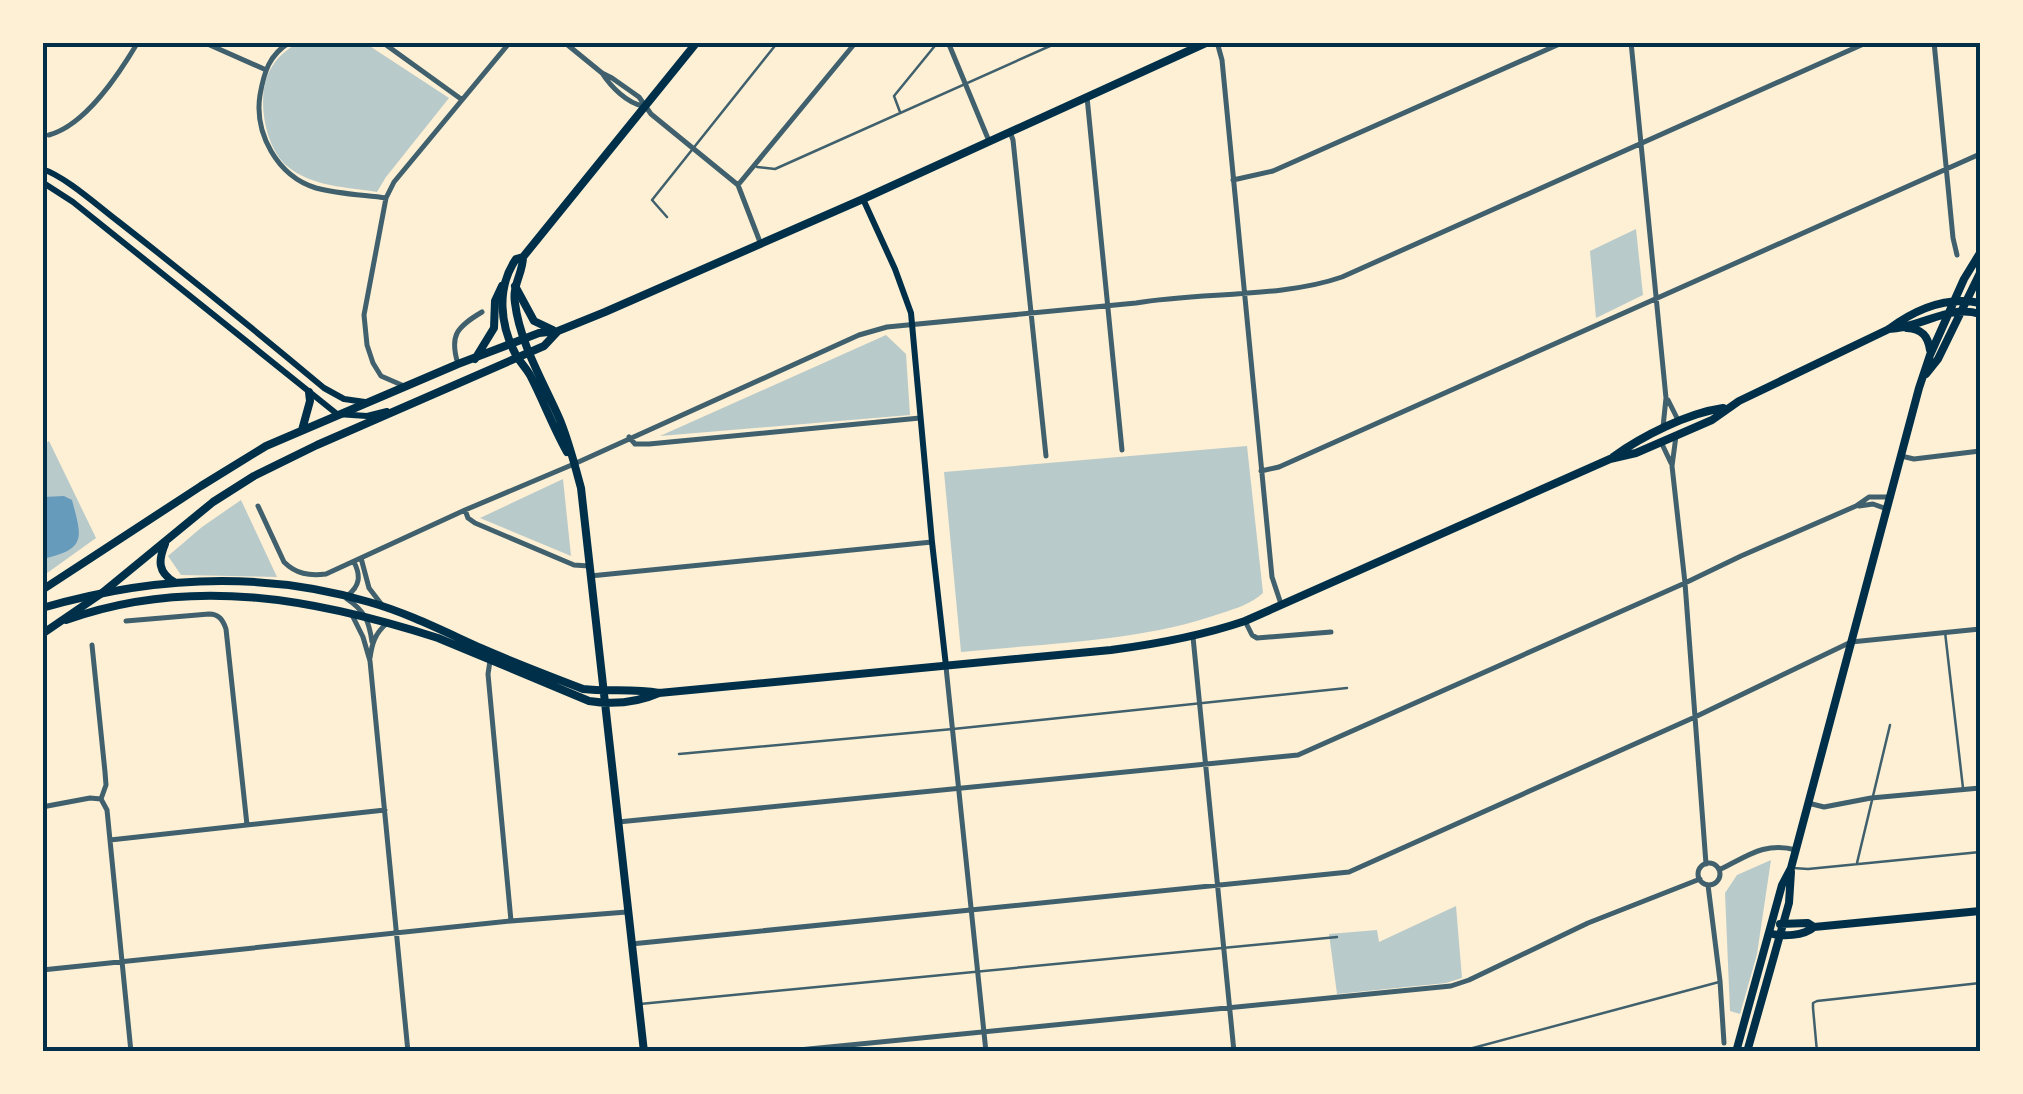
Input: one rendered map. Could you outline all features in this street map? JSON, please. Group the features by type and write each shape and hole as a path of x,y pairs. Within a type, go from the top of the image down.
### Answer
{"main road":[{"path":"475,358 494,328 495,301 516,259 523,257 697,42"},
{"path":"42,590 244,458 302,430 458,364 539,333 558,331 863,199 1208,42"},
{"path":"45,168 331,393 344,400 366,402"},
{"path":"45,183 337,414 367,416 398,409"},
{"path":"863,199 909,305 946,666"},
{"path":"1746,1052 1774,934 1772,922 1796,850 1900,456 1930,355 1980,252"},
{"path":"523,257 515,286 515,306 530,352 562,424 581,488 644,1052"},
{"path":"1923,379 1938,358 1980,273"},
{"path":"502,286 502,309 511,344 574,464"},
{"path":"515,286 534,321 558,331"},
{"path":"1610,459 1636,454 1712,420 1727,407 1889,329 1904,318 1955,300 1980,304"},
{"path":"1906,328 1950,312 1980,314"},
{"path":"226,323 233,313"},
{"path":"1889,329 1918,329 1928,343 1930,355"},
{"path":"42,634 102,593 213,502 264,470 544,346 558,331"},
{"path":"302,430 309,392"},
{"path":"63,621 105,607 144,600 266,597 387,622 582,689 659,693 1111,650 1193,637 1245,621 1610,459 1633,442 1662,429 1708,410 1727,407"},
{"path":"166,540 160,569 174,582"},
{"path":"42,608 126,588 174,582 264,582 383,606 575,696 606,704 641,701 659,693"},
{"path":"1736,1052 1774,934 1782,924 1792,886 1791,868"},
{"path":"1772,922 1808,923 1814,927 1980,911"},
{"path":"1774,934 1810,932 1814,927"}],"street":[{"path":"49,136 96,103 138,42"},
{"path":"203,42 264,69"},
{"path":"290,42 264,69 258,106 265,144 283,168 313,188 386,198"},
{"path":"382,42 460,99"},
{"path":"404,386 381,376 373,363 364,315 386,198 394,182 510,42"},
{"path":"564,42 633,104 646,106 738,185 760,242"},
{"path":"738,185 856,42"},
{"path":"948,42 990,141"},
{"path":"1217,42 1222,60 1272,577 1281,604"},
{"path":"1232,180 1273,171 1564,42"},
{"path":"1630,42 1666,398 1662,429"},
{"path":"258,506 291,569 311,576 326,574 859,334 1172,297 1318,285 1868,42"},
{"path":"1934,42 1952,238 1958,255"},
{"path":"1087,97 1122,450"},
{"path":"1010,132 1046,456"},
{"path":"1261,471 1279,467 1980,154"},
{"path":"458,364 453,344 456,334 482,312"},
{"path":"1666,398 1680,422"},
{"path":"629,437 635,444 648,444 920,418"},
{"path":"1676,436 1672,466 1706,864"},
{"path":"1662,442 1672,466"},
{"path":"1900,456 1914,460 1980,451"},
{"path":"618,822 1307,752 1869,498 1890,497"},
{"path":"1856,506 1874,504 1886,509"},
{"path":"464,510 475,523 589,571 932,542"},
{"path":"357,560 355,590 344,596 366,616 372,642 370,661"},
{"path":"357,560 383,606"},
{"path":"350,612 364,637 370,661 408,1052"},
{"path":"126,622 209,614 223,621 247,824"},
{"path":"1245,621 1258,638 1331,632"},
{"path":"372,642 387,622"},
{"path":"631,944 1349,872 1695,717 1851,642 1980,629"},
{"path":"1193,637 1234,1052"},
{"path":"92,645 106,772 101,799 107,810 131,1052"},
{"path":"492,657 488,674 511,921"},
{"path":"946,666 986,1052"},
{"path":"1808,803 1824,806 1980,788"},
{"path":"42,808 101,799"},
{"path":"110,840 384,810"},
{"path":"1719,870 1768,847 1796,850"},
{"path":"1700,880 1700,869 1714,864 1720,875 1718,881 1708,885"},
{"path":"1700,880 1708,885"},
{"path":"778,1052 1451,986 1588,924 1700,880"},
{"path":"1708,885 1724,1043"},
{"path":"42,970 627,912"}],"lane":[{"path":"668,217 652,200 778,42"},
{"path":"900,113 894,96 938,42"},
{"path":"753,167 775,168 1059,42"},
{"path":"1945,632 1963,789"},
{"path":"680,754 1347,688"},
{"path":"1856,864 1890,725"},
{"path":"1791,868 1980,852"},
{"path":"638,1004 1336,937"},
{"path":"1458,1052 1720,981"},
{"path":"1817,1052 1813,1008 1817,1001 1980,983"}],"shaded area":[{"path":"298,43 365,43 449,98 377,192 307,178 287,166 273,146 263,106 266,81 279,58"},
{"path":"1636,229 1643,295 1596,318 1590,251"},
{"path":"886,335 906,354 910,415 660,436"},
{"path":"49,441 96,538 43,576 43,445"},
{"path":"1247,446 1263,593 1258,597 1228,611 1159,630 961,652 944,472"},
{"path":"563,479 571,556 480,518"},
{"path":"241,500 277,577 181,575 168,556"},
{"path":"1771,860 1757,954 1740,1014 1730,1011 1725,893 1737,875"},
{"path":"1456,906 1462,978 1337,994 1329,934 1377,930 1379,942"}],"water":[{"path":"64,496 72,500 78,540 68,551 43,559 43,497"}]}
